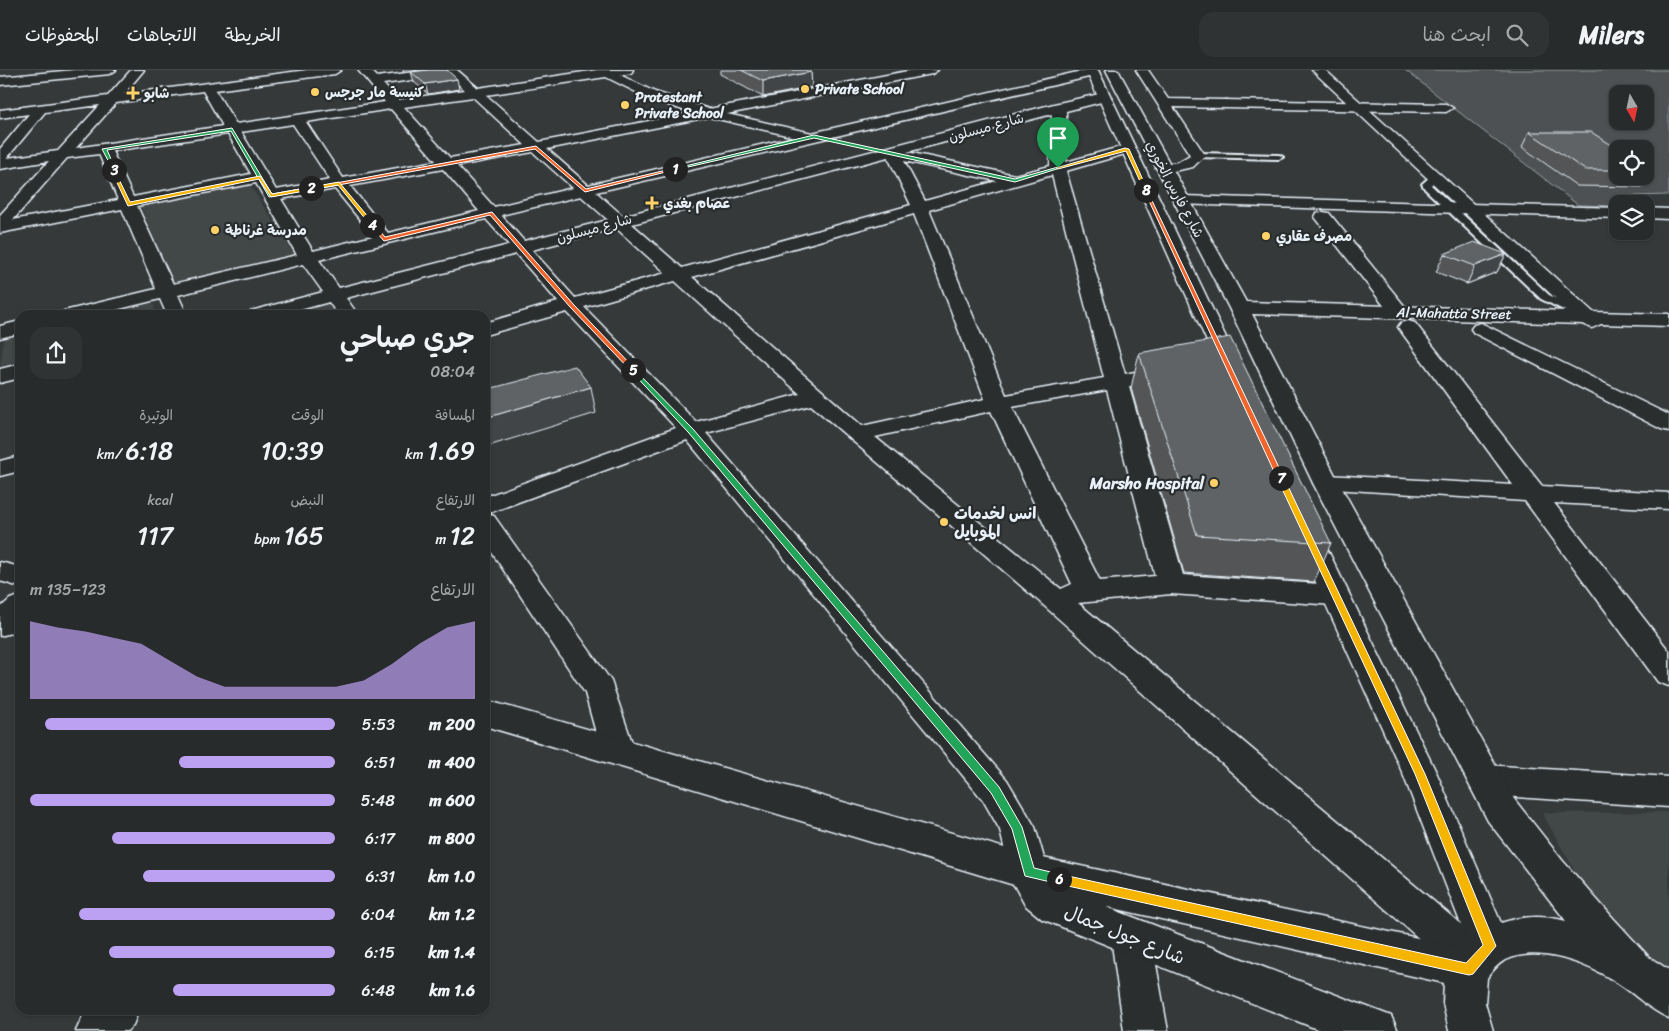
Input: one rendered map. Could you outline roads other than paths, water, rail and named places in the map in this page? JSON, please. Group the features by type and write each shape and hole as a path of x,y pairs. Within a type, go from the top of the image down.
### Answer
{"street":[{"path":"0,81 110,70"},
{"path":"0,227 138,70"},
{"path":"0,114 335,70"},
{"path":"369,75 454,70 475,92 857,434 1051,596 1477,959"},
{"path":"0,164 606,71 627,70"},
{"path":"271,196 707,114 857,76 932,70"},
{"path":"1142,70 1198,155 1194,160 1186,164 1164,168"},
{"path":"1318,70 1586,317 1605,332"},
{"path":"606,71 638,90 707,114 843,143"},
{"path":"91,310 585,190 1099,71 1104,97 1218,364 1244,398"},
{"name":"شارع فارس الخوري","path":"1099,71 1164,168 1182,201 1242,315 1326,483 1501,810 1530,852 1635,971"},
{"path":"369,75 572,306 691,430 995,790 1017,827 1029,872"},
{"path":"857,76 891,146 889,153"},
{"path":"207,87 308,258 344,310"},
{"name":"شارع ميسلون","path":"278,310 1104,97"},
{"path":"1164,103 1446,108"},
{"path":"1060,107 1058,168 1171,584"},
{"path":"0,158 41,108"},
{"path":"297,119 339,183 384,239"},
{"path":"862,147 1015,180"},
{"path":"104,149 175,310"},
{"path":"490,328 1127,149"},
{"path":"889,153 894,158 920,206 998,403 1091,593"},
{"path":"0,227 128,204 260,177"},
{"path":"1182,201 1609,213"},
{"path":"1654,213 1669,214"},
{"path":"1323,217 1403,319 1669,674"},
{"name":"Al-Mahatta Street","path":"1242,315 1403,319 1586,317 1669,320"},
{"name":"Al-Mahatta Street","path":"1403,319 1480,329 1669,335"},
{"path":"0,332 15,328"},
{"path":"1480,329 1669,424"},
{"path":"0,376 15,372"},
{"path":"857,434 998,403 1154,376"},
{"path":"490,504 691,430 816,397"},
{"path":"0,469 15,464"},
{"path":"1326,483 1669,501"},
{"path":"1298,515 1420,774 1477,959 1464,993 1467,1021 1471,1031"},
{"path":"490,529 600,690 618,751"},
{"path":"0,571 15,576"},
{"path":"1051,596 1171,584 1335,595"},
{"path":"0,625 15,611"},
{"path":"490,714 1029,872"},
{"path":"1485,780 1669,792"},
{"name":"شارع جول جمال","path":"1376,1031 1131,936 1047,901 1032,884 1029,872 1477,959"},
{"path":"1131,936 1146,1031"},
{"path":"1477,959 1512,938 1539,936 1570,941 1602,953 1635,971 1668,996"},
{"path":"98,1031 113,1015"}],"lane":[{"path":"1198,155 1279,157"},
{"path":"1434,178 1426,184 1448,208 1545,297 1586,317"}],"place":[{"name":"Private School","path":"805,89"},
{"name":"كنيسة مار جرجس","path":"315,92"},
{"name":"شابو","path":"133,93"},
{"name":"Protestant Private School","path":"625,105"},
{"name":"عصام بغدي","path":"652,203"},
{"name":"مدرسة غرناطة","path":"215,230"},
{"name":"مصرف عقاري","path":"1266,236"},
{"name":"Marsho Hospital","path":"1214,483"},
{"name":"انس لخدمات الموبايل","path":"944,522"}]}
